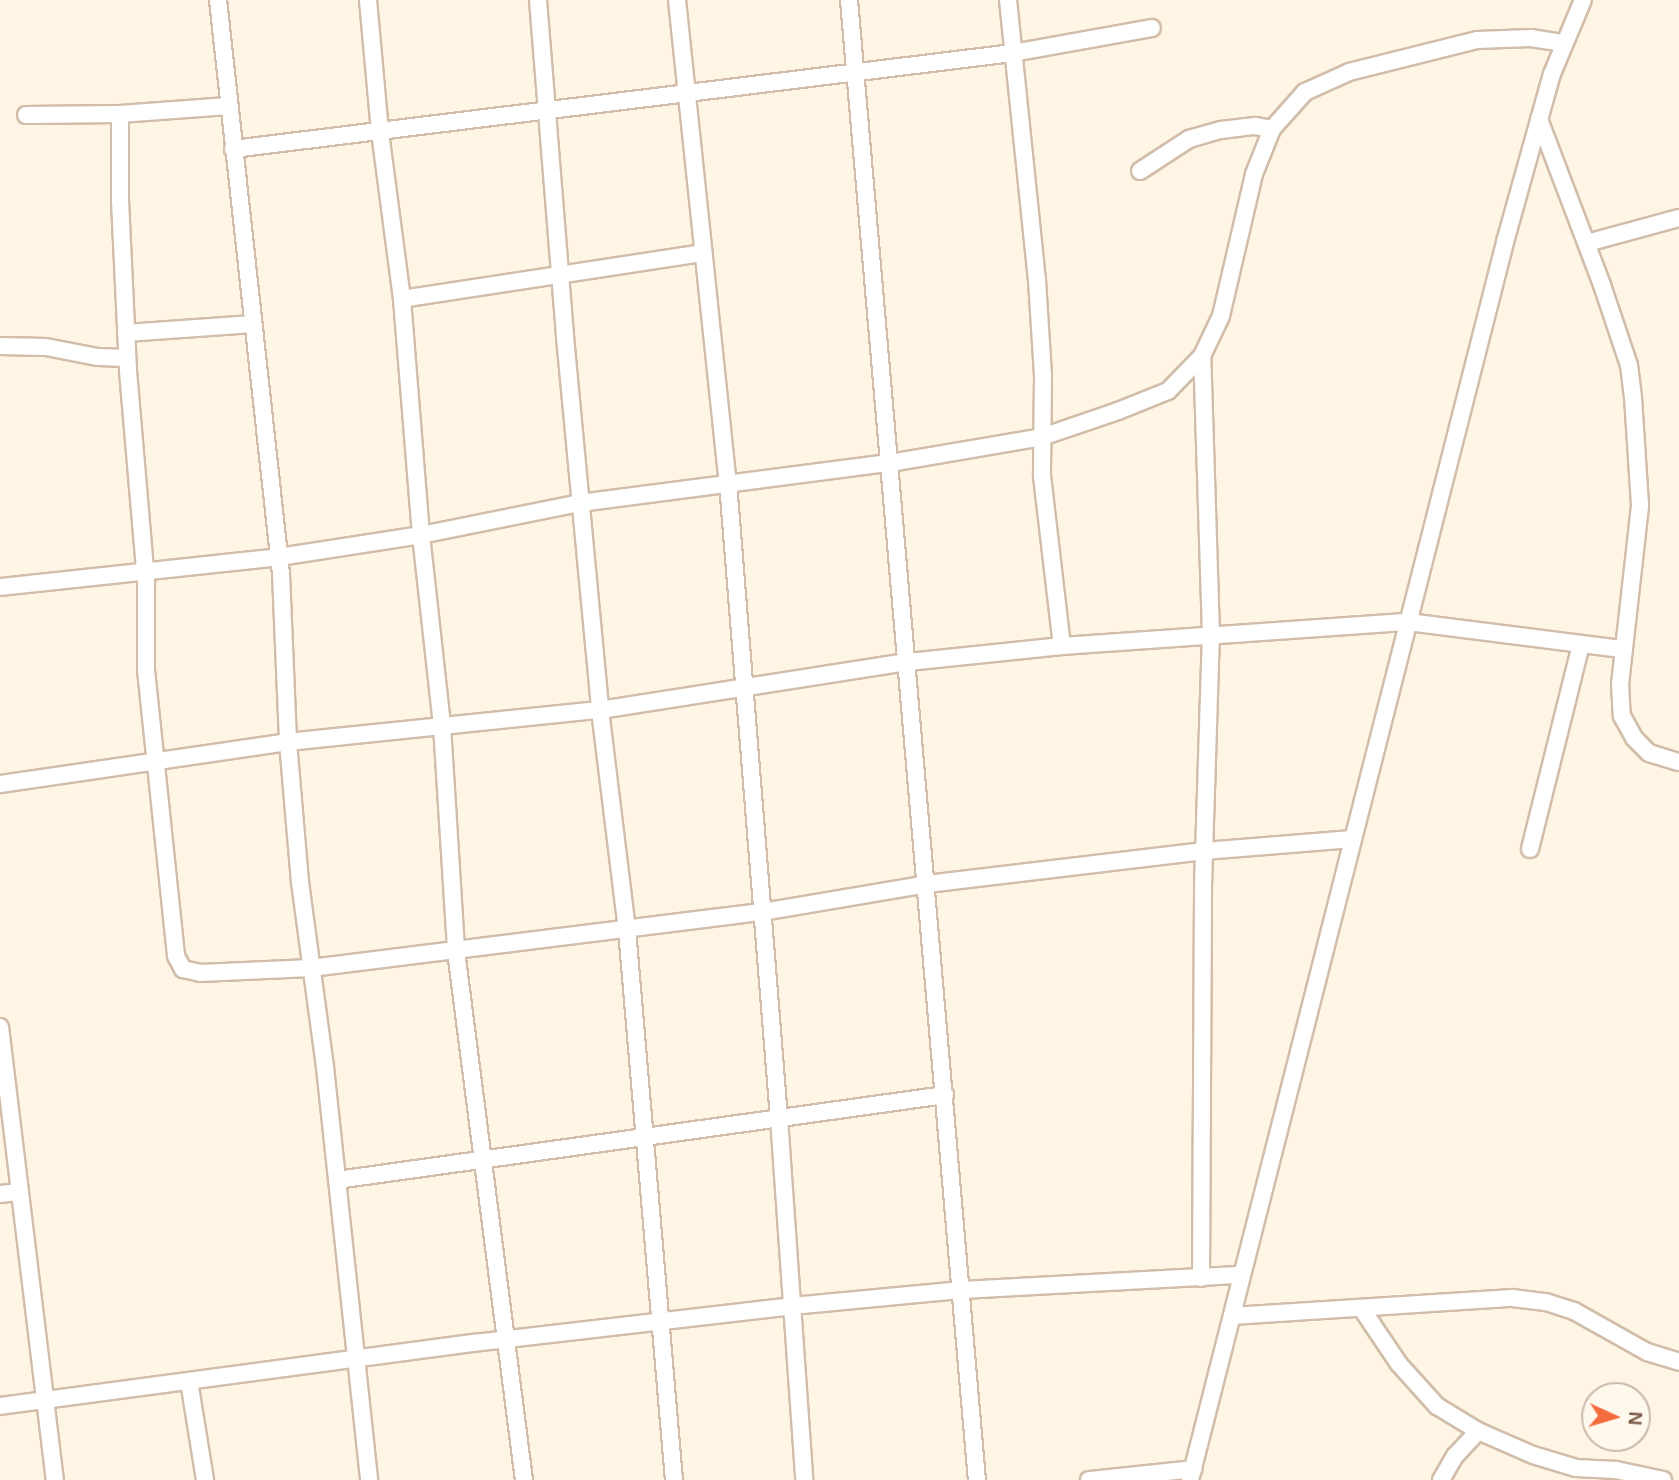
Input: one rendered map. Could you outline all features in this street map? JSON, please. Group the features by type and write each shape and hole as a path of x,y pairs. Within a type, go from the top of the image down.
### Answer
{"street":[{"path":"218,0 279,557 288,743 299,882 337,1180 369,1480"},
{"path":"368,0 380,132 402,299 421,535 442,726 456,951 524,1480"},
{"path":"538,0 580,503 600,710 627,930 658,1322 674,1480"},
{"path":"677,0 728,484 779,1118 804,1480"},
{"path":"849,0 977,1480"},
{"path":"1008,0 1037,280 1043,490 1062,646"},
{"path":"1088,1480 1191,1475 1539,119 1564,43 1583,0"},
{"path":"233,149 1013,53 1152,28"},
{"path":"0,587 279,557 421,535 580,503 890,463 1042,437 1168,391 1202,356 1221,316 1254,174 1272,129 1305,92 1349,72 1477,40 1531,38 1564,43"},
{"path":"26,115 120,114 228,106"},
{"path":"120,114 120,200 127,358 145,570 146,670 176,956 183,969 200,973 312,968 762,912 927,884 1204,851 1353,839"},
{"path":"1539,119 1587,243 1629,365 1640,506 1620,683 1622,716 1634,738 1649,753 1679,762"},
{"path":"1140,171 1189,139 1221,130 1255,127 1272,129"},
{"path":"1587,243 1679,218"},
{"path":"402,299 560,272 704,253"},
{"path":"126,333 253,324"},
{"path":"0,345 46,347 98,357 127,358"},
{"path":"1201,1278 1204,851 1211,635 1202,356"},
{"path":"0,784 288,743 600,710 908,662 1062,646 1408,622 1623,649"},
{"path":"1530,849 1581,645"},
{"path":"0,1027 55,1480"},
{"path":"337,1180 945,1095"},
{"path":"0,1194 20,1192"},
{"path":"0,1406 506,1339 792,1306 962,1290 1242,1275"},
{"path":"1232,1316 1362,1310 1490,1298 1546,1302 1574,1311 1647,1352 1679,1362"},
{"path":"1362,1310 1399,1364 1437,1406 1478,1431 1533,1455 1576,1468 1616,1470 1663,1480"},
{"path":"189,1381 205,1480"},
{"path":"1441,1480 1455,1456 1478,1431"}]}
